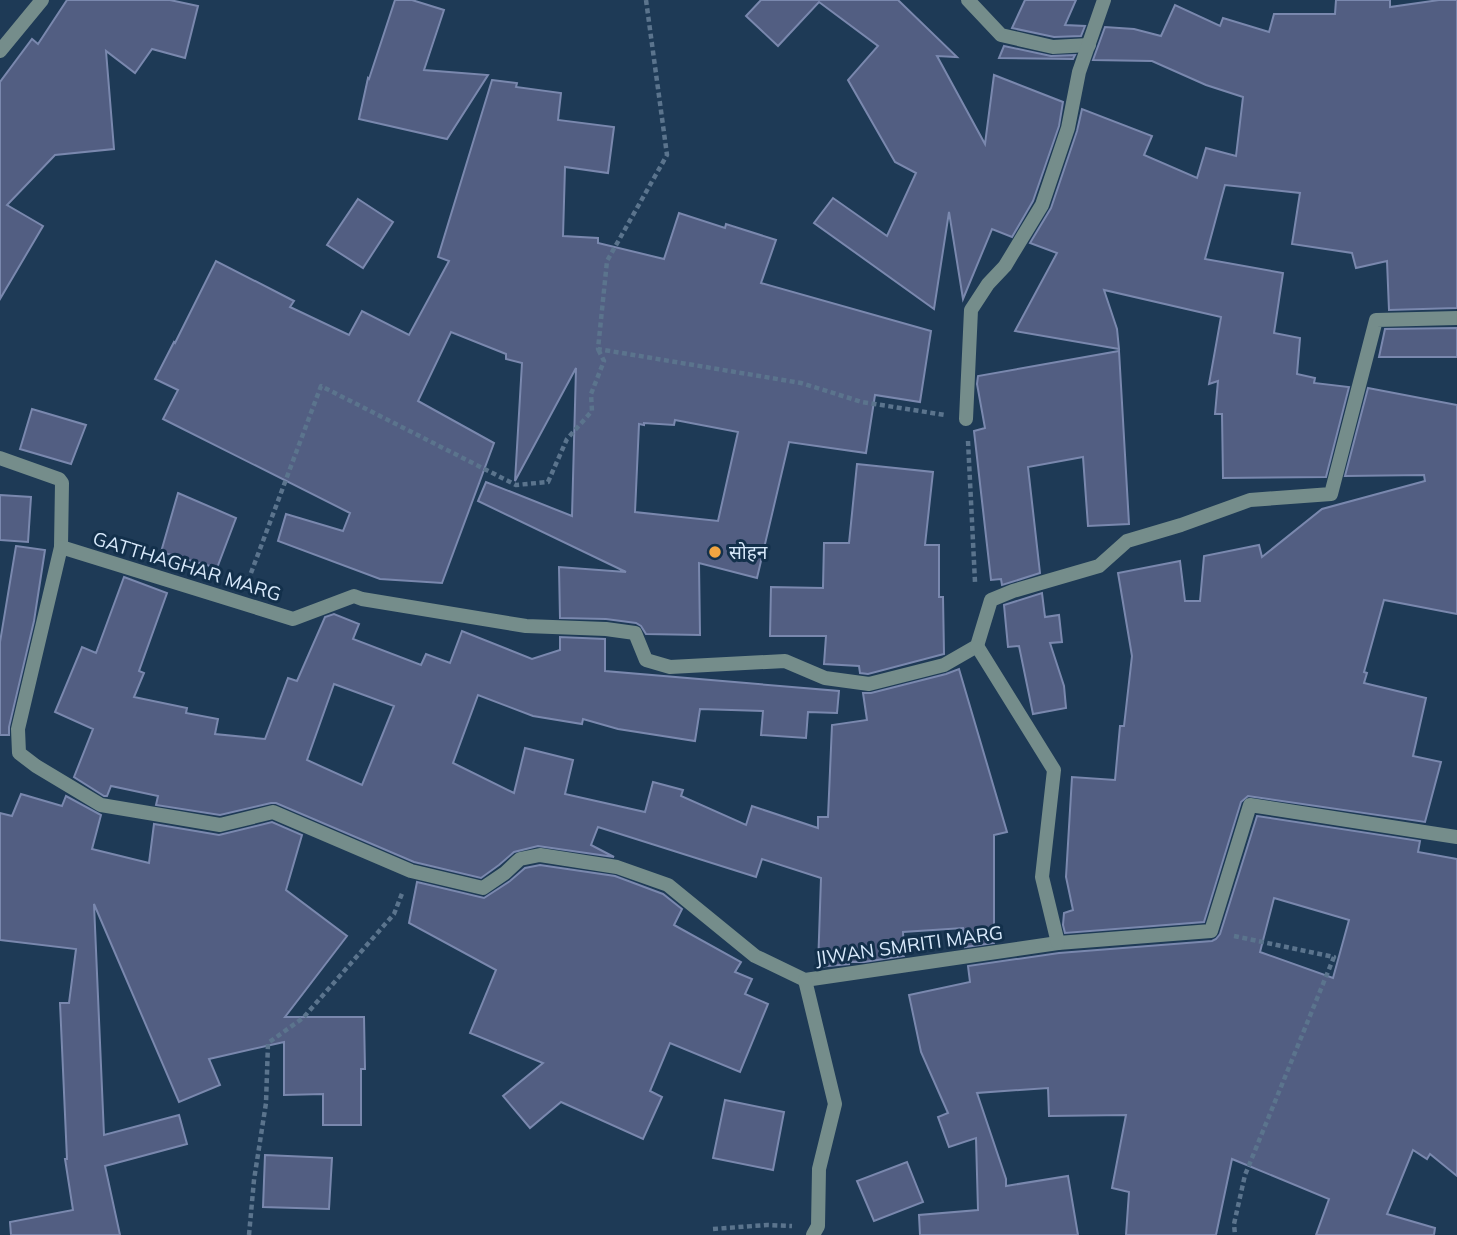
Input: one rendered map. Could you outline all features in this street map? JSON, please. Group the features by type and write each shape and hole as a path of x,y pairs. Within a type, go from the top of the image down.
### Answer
{"street":[{"path":"0,51 41,0"},
{"path":"968,0 1002,35 1053,47 1088,45"},
{"path":"967,419 971,310 988,284 1006,266 1041,205 1068,128 1079,72 1104,0"},
{"path":"1058,943 1041,877 1054,770 978,646 992,600 1013,591 1099,566 1127,541 1250,500 1331,494 1376,320 1457,317"},
{"name":"JIWAN SMRITI MARG","path":"0,458 59,479 62,483 61,547 18,729 19,753 101,805 220,825 274,812 411,871 483,888 520,859 540,855 617,867 668,885 755,956 805,980 1058,943 1211,931"},
{"name":"GATTHAGHAR MARG","path":"61,547 293,619 354,596 526,626 606,629 635,633 646,660 670,667 785,661 825,678 869,684 944,665 978,646"},
{"path":"1211,931 1250,805 1457,837"},
{"path":"805,980 835,1104 819,1169 815,1231"}],"path":[{"path":"240,602 321,386 516,485 548,482 567,439 592,411 591,394 604,361 598,349 607,261 667,155 646,0"},
{"path":"598,349 801,383 862,402 967,419 975,594"},
{"path":"249,1235 266,1103 268,1043 303,1018 394,914 411,871"},
{"path":"1211,931 1334,957 1245,1175 1234,1224 1235,1235"},
{"path":"713,1229 767,1225 815,1231"}],"building":[{"path":"67,0 170,0 198,6 185,58 152,49 135,73 106,51 114,149 55,155 7,205 43,226 0,299 0,82 32,39 38,44"},
{"path":"395,0 412,0 444,10 424,70 488,75 447,139 359,119 368,78"},
{"path":"761,0 898,0 957,57 937,56 985,144 994,75 1063,102 1059,126 1033,201 1012,237 992,229 963,299 949,212 934,309 814,223 833,198 887,236 916,173 895,162 848,80 878,46 819,2 778,46 746,16"},
{"path":"1025,0 1076,0 1065,25 1085,26 1081,36 1054,37 1012,28"},
{"path":"1336,0 1390,0 1390,7 1457,0 1457,308 1389,310 1387,261 1356,268 1352,253 1292,244 1300,193 1225,185 1205,259 1283,273 1274,333 1300,338 1297,374 1315,378 1314,383 1349,387 1326,477 1223,478 1222,414 1215,414 1218,381 1209,384 1221,317 1104,290 1117,329 1119,349 1015,331 1057,253 1030,243 1051,208 1082,109 1152,136 1144,155 1197,178 1206,148 1236,156 1243,97 1206,85 1152,61 1093,60 1105,27 1134,29 1161,36 1175,5 1220,26 1223,18 1269,32 1274,14 1335,14"},
{"path":"1004,46 1051,56 1075,55 1073,59 999,58"},
{"path":"492,80 517,83 516,87 561,93 558,120 614,127 608,173 565,167 563,236 598,238 598,243 664,259 679,213 725,228 726,224 776,240 761,283 931,331 920,402 875,395 866,453 789,442 757,578 699,563 700,635 646,634 636,623 560,618 559,567 626,572 478,501 486,482 572,516 576,368 515,481 522,363 506,359 506,354 451,332 418,401 494,443 442,583 380,579 278,541 286,514 343,531 350,513 163,419 178,390 155,379 216,261 294,301 290,307 349,335 362,311 409,335 449,261 438,257","holes":["675,420 738,432 718,521 635,512 639,424 674,425"]},
{"path":"358,199 393,222 363,268 327,245"},
{"path":"1457,328 1457,357 1379,357 1385,329"},
{"path":"1119,351 1129,524 1088,526 1083,457 1028,467 1040,573 1002,585 1001,579 991,580 974,431 985,428 978,376"},
{"path":"1368,388 1457,405 1457,614 1384,600 1364,672 1367,673 1364,683 1426,698 1413,756 1441,762 1425,822 1248,796 1241,802 1204,922 1065,933 1064,913 1073,910 1066,877 1072,777 1115,780 1120,726 1124,726 1132,656 1118,573 1180,561 1185,601 1200,601 1204,556 1259,545 1262,557 1322,509 1425,481 1424,475 1345,476"},
{"path":"32,409 86,425 71,464 20,449"},
{"path":"857,464 933,472 925,545 939,545 939,597 943,597 944,654 868,674 860,673 859,666 824,664 826,636 770,636 771,587 823,588 824,543 849,543"},
{"path":"178,493 236,518 217,568 161,552"},
{"path":"0,495 31,497 28,542 0,540"},
{"path":"16,546 45,550 34,621 9,735 0,735 0,642"},
{"path":"124,577 167,593 139,671 144,673 134,697 187,708 186,713 218,719 215,734 265,739 288,678 297,681 325,617 334,614 359,624 353,639 421,665 426,654 450,663 462,631 532,659 560,650 560,637 605,639 605,671 839,691 837,713 808,712 806,738 761,735 763,711 700,709 695,741 618,729 583,719 582,724 533,716 478,695 453,763 514,793 525,748 573,760 565,794 645,812 653,782 683,790 681,796 746,825 752,806 818,828 818,817 828,817 832,725 867,720 863,693 959,669 1007,832 994,835 994,943 965,947 963,928 903,932 904,956 818,967 821,878 762,859 756,877 598,827 591,845 614,857 538,846 514,852 481,878 414,862 276,803 220,815 156,805 158,796 111,786 107,796 104,796 74,777 93,729 55,712 82,647 96,653","holes":["334,684 394,706 362,785 307,760"]},
{"path":"1042,593 1045,617 1059,615 1062,642 1050,643 1064,686 1066,708 1033,714 1019,646 1008,647 1004,605"},
{"path":"21,794 62,806 66,796 101,815 92,849 149,863 154,824 219,835 272,822 302,835 286,890 347,936 285,1017 364,1017 365,1069 361,1069 361,1125 323,1125 323,1094 284,1095 284,1042 209,1059 220,1085 179,1102 94,904 104,1135 179,1115 187,1144 105,1166 120,1235 11,1235 10,1222 73,1210 65,1159 60,1003 69,1003 76,949 0,940 0,813 12,816"},
{"path":"1257,816 1420,841 1418,852 1457,859 1457,1176 1430,1154 1427,1159 1413,1150 1387,1214 1435,1228 1434,1235 1316,1235 1329,1199 1232,1159 1216,1235 1126,1235 1129,1192 1112,1188 1126,1115 1049,1116 1048,1088 977,1093 1006,1186 1068,1176 1078,1235 920,1235 919,1215 978,1210 976,1138 949,1147 938,1117 948,1113 921,1052 909,995 970,982 968,966 1059,953 1212,941 1220,934","holes":["1274,898 1349,920 1333,978 1260,952"]},
{"path":"540,865 615,876 663,894 682,909 674,925 741,962 735,972 752,979 745,994 768,1004 740,1072 670,1043 650,1091 662,1097 643,1139 561,1102 530,1128 503,1096 543,1063 470,1033 496,970 409,923 417,882 484,898 525,868"},
{"path":"725,1100 784,1112 773,1170 713,1158"},
{"path":"265,1155 332,1158 329,1209 263,1207"},
{"path":"907,1162 923,1202 874,1221 857,1181"}],"place":[{"name":"सोहन","path":"715,552"}]}
